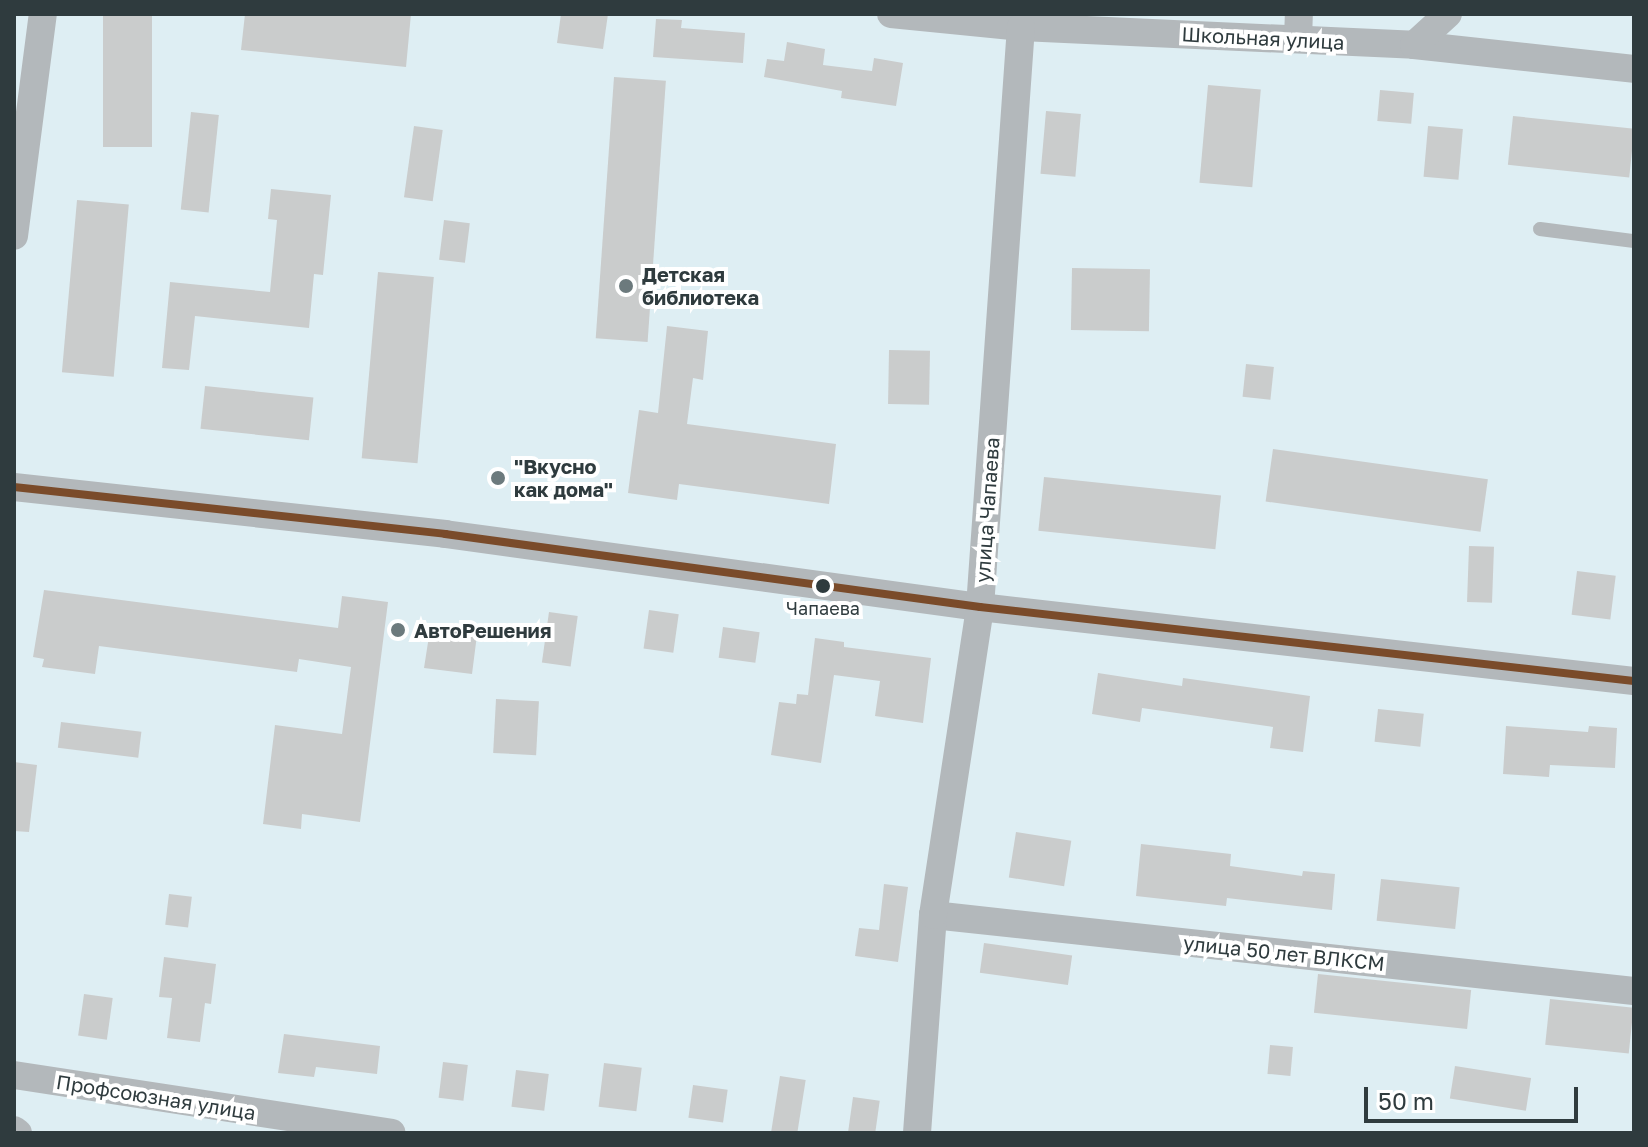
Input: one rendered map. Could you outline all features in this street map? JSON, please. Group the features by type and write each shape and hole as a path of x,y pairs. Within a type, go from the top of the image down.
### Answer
{"street":[{"path":"14,236 43,14"},
{"name":"Школьная улица","path":"891,14 1021,27 1298,27 1414,45 1634,69"},
{"path":"1414,45 1448,14"},
{"name":"улица Чапаева","path":"917,1133 933,915 980,607 1021,27"},
{"path":"14,487 445,534 980,607 1634,681"},
{"name":"улица 50 лет ВЛКСМ","path":"933,915 1634,991"},
{"name":"Профсоюзная улица","path":"14,1075 392,1133"}],"lane":[{"path":"1540,229 1634,241"}],"building":[{"path":"103,14 152,14 152,147 103,147"},
{"path":"245,14 411,14 406,67 241,50"},
{"path":"561,14 608,14 603,49 557,43"},
{"path":"656,19 682,20 681,28 745,33 743,63 653,57"},
{"path":"787,42 825,49 823,65 872,71 874,58 903,63 896,106 841,98 842,91 764,77 767,59 784,61"},
{"path":"614,77 666,81 648,342 596,338"},
{"path":"1208,85 1261,90 1252,187 1199,183"},
{"path":"1380,90 1414,93 1411,124 1377,121"},
{"path":"1046,111 1081,114 1075,177 1041,174"},
{"path":"191,112 219,115 209,212 181,209"},
{"path":"1513,116 1634,129 1629,177 1508,165"},
{"path":"414,126 443,130 433,201 404,197"},
{"path":"1428,126 1463,129 1458,180 1424,177"},
{"path":"271,189 331,195 323,275 314,274 309,328 195,316 189,370 162,368 170,282 270,292 277,220 268,219"},
{"path":"77,200 129,205 114,377 62,372"},
{"path":"444,220 470,223 465,263 439,260"},
{"path":"1072,268 1150,269 1149,331 1071,330"},
{"path":"378,272 434,277 417,463 362,458"},
{"path":"667,326 708,331 703,380 693,378 687,424 836,444 829,504 679,484 677,500 628,493 639,410 658,413"},
{"path":"889,350 930,351 929,405 888,404"},
{"path":"1246,364 1274,367 1270,400 1243,397"},
{"path":"205,386 313,397 309,440 201,429"},
{"path":"1273,449 1488,479 1481,532 1266,501"},
{"path":"1044,477 1221,496 1215,549 1038,531"},
{"path":"1469,546 1494,547 1492,603 1467,602"},
{"path":"1577,571 1616,576 1610,619 1572,615"},
{"path":"44,590 338,628 342,596 388,602 360,822 302,814 301,829 263,824 275,725 342,734 351,667 299,659 297,672 99,646 95,674 42,667 44,659 33,657"},
{"path":"649,610 679,614 673,653 644,649"},
{"path":"549,612 578,616 571,667 542,663"},
{"path":"451,623 478,627 472,674 424,668 429,636 449,639"},
{"path":"723,627 760,632 755,663 719,658"},
{"path":"815,638 844,642 844,647 931,658 923,723 875,716 880,681 834,675 821,763 771,755 779,702 796,704 797,694 808,695"},
{"path":"1098,673 1182,686 1183,678 1310,696 1303,752 1270,748 1273,727 1142,708 1140,722 1092,714"},
{"path":"496,699 539,701 536,755 493,753"},
{"path":"1378,709 1424,714 1420,747 1375,742"},
{"path":"61,722 141,732 138,758 58,748"},
{"path":"1506,726 1588,732 1589,726 1617,728 1615,768 1550,765 1549,777 1503,774"},
{"path":"14,762 37,765 29,832 14,831"},
{"path":"1016,832 1071,841 1064,886 1009,877"},
{"path":"1141,844 1231,854 1230,866 1302,876 1303,871 1335,874 1332,910 1227,898 1226,906 1136,896"},
{"path":"1381,879 1460,887 1455,929 1377,921"},
{"path":"884,884 908,887 898,962 855,956 859,928 879,930"},
{"path":"169,894 192,897 188,928 165,925"},
{"path":"984,943 1072,955 1068,985 980,973"},
{"path":"164,957 216,964 211,1004 205,1003 200,1042 167,1038 172,998 159,997"},
{"path":"1318,974 1471,990 1467,1029 1314,1013"},
{"path":"84,994 113,998 107,1040 78,1036"},
{"path":"1550,999 1634,1008 1629,1054 1545,1045"},
{"path":"284,1034 380,1046 377,1074 316,1067 314,1077 278,1073"},
{"path":"1270,1045 1293,1047 1290,1076 1267,1074"},
{"path":"443,1062 468,1065 463,1101 439,1098"},
{"path":"604,1063 642,1068 636,1111 599,1107"},
{"path":"1455,1066 1531,1078 1526,1111 1450,1099"},
{"path":"516,1070 549,1074 544,1111 511,1107"},
{"path":"780,1076 806,1080 797,1133 771,1133"},
{"path":"693,1085 728,1090 723,1123 688,1118"},
{"path":"853,1097 880,1101 875,1133 848,1133"}],"transit line":[{"path":"14,487 445,534 980,607 1634,681"}],"place":[{"name":"Детская библиотека","path":"626,286"},
{"name":"\"Вкусно как дома\"","path":"498,478"},
{"name":"Чапаева","path":"823,586"},
{"name":"АвтоРешения","path":"398,630"}]}
